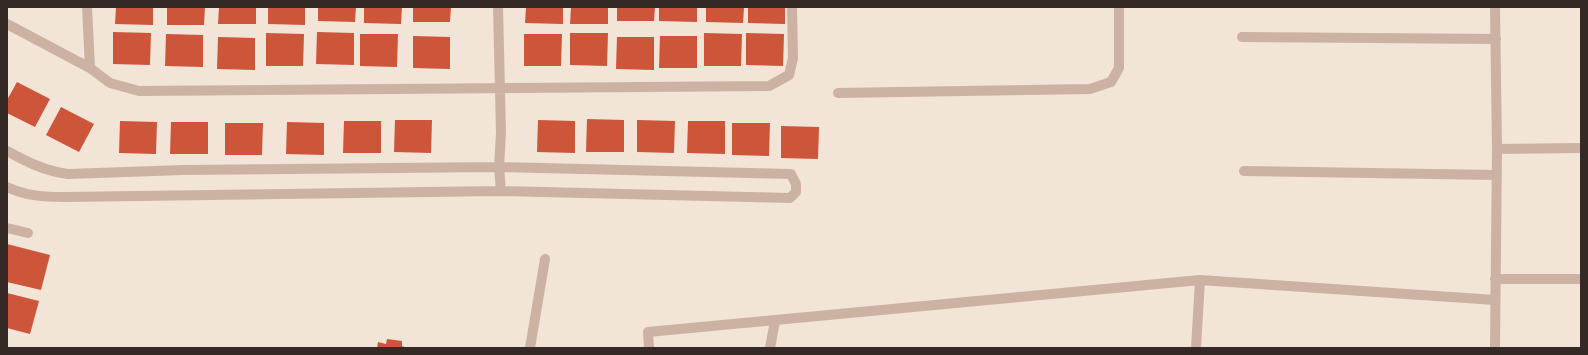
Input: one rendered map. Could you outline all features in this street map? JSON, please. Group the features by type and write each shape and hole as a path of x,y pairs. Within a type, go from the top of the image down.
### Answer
{"street":[{"path":"87,7 90,68"},
{"path":"498,7 502,132 499,167 501,191"},
{"path":"7,24 90,68 110,83 139,91 769,86 789,75 793,58 792,7"},
{"path":"838,93 1090,89 1111,82 1118,68 1119,7"},
{"path":"1495,7 1497,149 1495,348"},
{"path":"1242,37 1496,39"},
{"path":"1497,149 1581,148"},
{"path":"7,151 31,164 51,172 68,174 183,170 499,167 791,174 796,184 796,192 790,198 501,191 39,197 20,193 7,187"},
{"path":"1244,170 1497,175"},
{"path":"7,228 28,233"},
{"path":"530,348 545,260"},
{"path":"1495,279 1581,279"},
{"path":"649,348 648,332 1200,280 1495,300"},
{"path":"1196,348 1200,280"},
{"path":"770,348 775,321"}],"building":[{"path":"116,7 153,7 153,25 115,24"},
{"path":"167,7 205,7 204,25 167,25"},
{"path":"219,7 256,7 256,24 218,24"},
{"path":"268,7 305,7 305,25 268,24"},
{"path":"318,7 356,7 355,22 318,21"},
{"path":"364,7 402,7 401,24 364,23"},
{"path":"413,7 451,7 450,22 413,22"},
{"path":"526,7 563,7 563,24 525,23"},
{"path":"571,7 608,7 608,24 570,24"},
{"path":"617,7 655,7 654,21 617,21"},
{"path":"659,7 697,7 697,22 659,21"},
{"path":"706,7 744,7 743,23 706,22"},
{"path":"748,7 785,7 785,24 748,23"},
{"path":"113,32 151,33 150,65 113,64"},
{"path":"317,32 354,33 354,65 316,64"},
{"path":"266,33 304,34 303,66 266,66"},
{"path":"570,33 608,33 607,66 570,65"},
{"path":"704,33 742,34 741,66 704,66"},
{"path":"746,33 784,34 783,66 746,65"},
{"path":"166,34 203,35 203,67 165,66"},
{"path":"360,34 398,34 397,67 360,66"},
{"path":"524,34 562,34 561,66 524,66"},
{"path":"413,36 450,37 450,69 413,68"},
{"path":"660,36 697,36 697,68 659,68"},
{"path":"218,37 255,38 255,70 217,69"},
{"path":"617,37 654,37 654,70 616,69"},
{"path":"17,82 50,99 35,127 7,113 7,100"},
{"path":"61,107 94,124 79,152 46,135"},
{"path":"587,119 624,120 624,152 586,152"},
{"path":"395,120 432,120 431,153 394,152"},
{"path":"538,120 575,121 575,153 537,152"},
{"path":"637,120 675,121 674,153 637,152"},
{"path":"120,121 157,122 156,154 119,153"},
{"path":"344,121 381,121 381,153 343,153"},
{"path":"688,121 725,121 725,154 687,153"},
{"path":"171,122 208,122 208,154 170,154"},
{"path":"287,122 324,123 324,155 286,154"},
{"path":"225,123 263,123 262,155 225,155"},
{"path":"732,123 770,123 769,156 732,155"},
{"path":"781,126 819,127 818,159 781,158"},
{"path":"7,244 50,255 41,290 7,282"},
{"path":"7,293 39,301 30,334 7,328"},
{"path":"387,339 402,341 402,346 407,348 377,348 378,342 386,344"}]}
